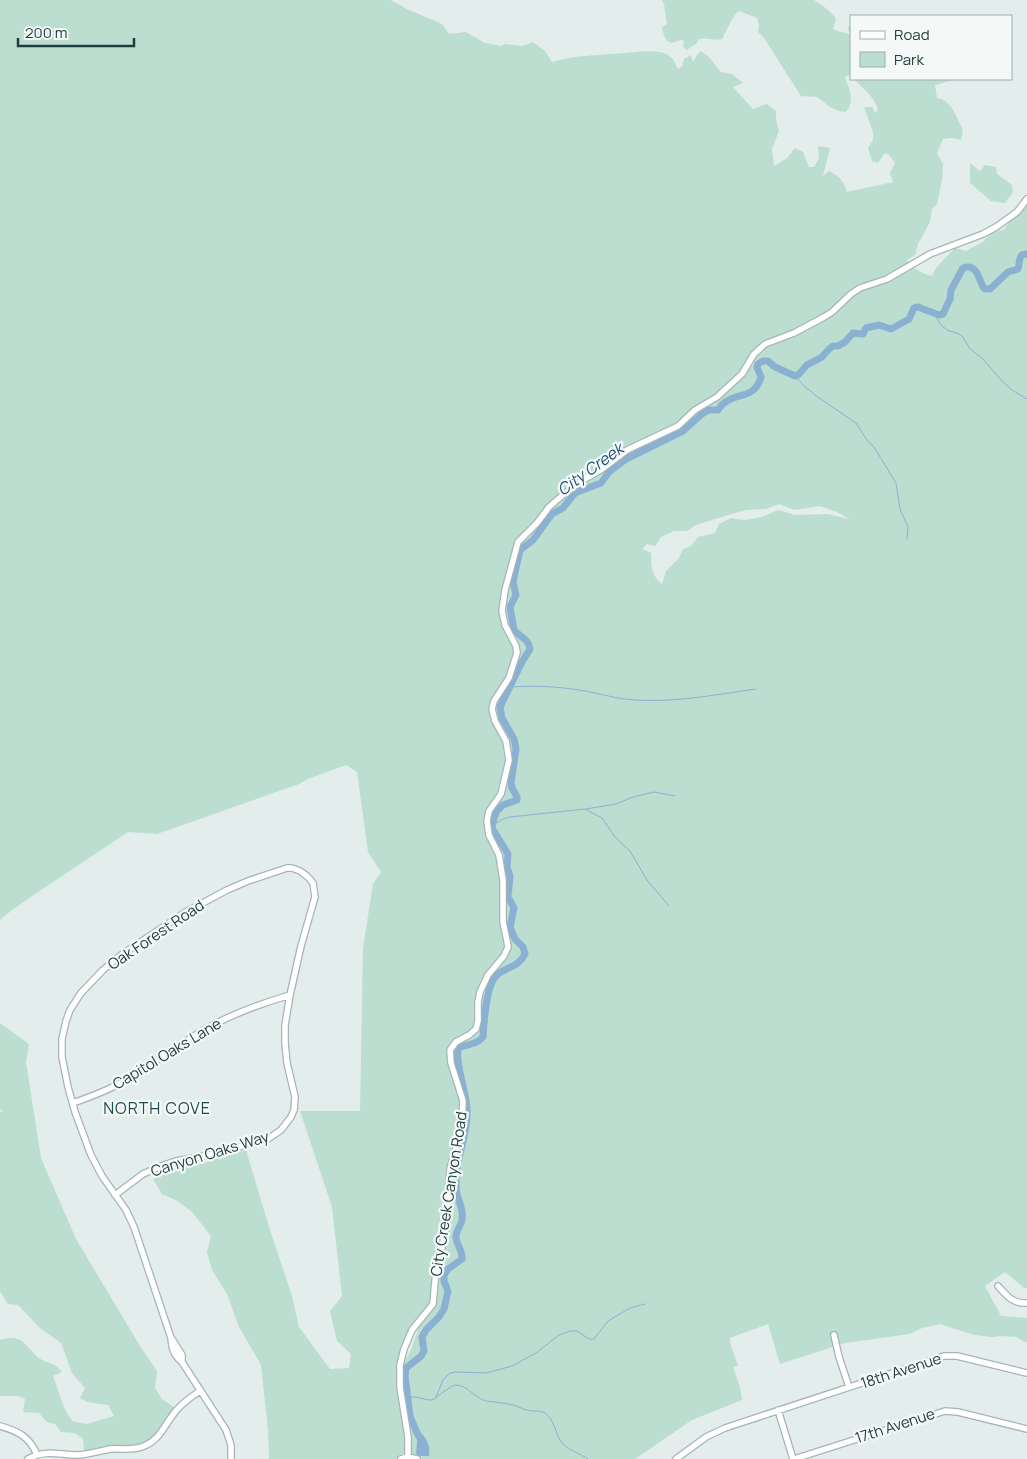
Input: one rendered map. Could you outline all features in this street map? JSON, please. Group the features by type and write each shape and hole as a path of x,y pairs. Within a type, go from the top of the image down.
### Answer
{"street":[{"name":"City Creek Canyon Road","path":"408,1458 408,1437 400,1387 400,1364 412,1330 433,1304 436,1270 448,1215 450,1169 462,1121 460,1089 451,1063 450,1050 456,1042 476,1029 480,992 488,975 504,956 508,947 502,922 503,880 499,855 489,835 487,821 489,811 501,794 509,760 506,741 495,722 492,709 508,678 517,653 516,646 505,625 502,611 505,590 518,542 537,523 549,507 583,480 602,470 627,450 678,426 695,410 717,397 742,374 754,354 766,344 794,333 824,317 860,288 887,279 930,254 989,231 1017,212 1027,200"},
{"name":"Oak Forest Road","path":"231,1459 231,1445 228,1435 182,1362 176,1358 134,1227 126,1210 102,1176 91,1155 65,1076 62,1039 70,1010 81,993 121,955 208,899 248,881 281,869 292,868 304,874"},
{"name":"Canyon Oaks Way","path":"115,1195 143,1174 161,1166 262,1140 273,1135 287,1124 294,1110 295,1097 284,1043 285,1025 301,946 315,898 312,883 304,874"},
{"name":"Capitol Oaks Lane","path":"73,1103 123,1082 217,1023 290,995"},
{"path":"998,1286 1012,1301 1027,1303"},
{"path":"834,1335 838,1357 849,1387"},
{"name":"18th Avenue","path":"676,1459 706,1437 718,1431 948,1356 962,1357 1027,1373"},
{"path":"28,1459 48,1453 85,1454 109,1450 131,1450 143,1447 158,1437 177,1409 200,1390"},
{"path":"778,1410 794,1459"},
{"name":"17th Avenue","path":"794,1459 945,1411 958,1412 1027,1429"},
{"path":"0,1426 27,1438 33,1445 37,1455"},
{"path":"400,1459 417,1459"}],"green space":[{"path":"0,0 391,0 442,24 449,34 466,32 485,43 501,46 505,44 522,46 533,42 545,51 552,62 579,57 651,51 664,53 669,56 678,69 682,67 684,59 691,55 693,62 701,51 708,56 721,72 732,74 743,83 733,87 753,109 767,104 776,111 779,131 772,149 774,166 787,158 795,148 803,152 809,167 814,167 819,158 818,146 830,148 823,176 829,171 839,177 847,192 893,182 890,173 895,163 885,153 878,163 872,161 868,148 873,140 873,132 864,107 872,107 875,113 878,110 871,97 855,80 953,80 935,85 937,98 950,105 963,130 961,140 943,139 937,153 943,164 937,204 932,209 930,222 918,244 915,255 907,260 924,274 932,276 939,264 955,248 966,251 983,242 992,231 1004,230 1011,219 1027,204 1027,1288 1024,1288 1005,1272 985,1286 1001,1316 1027,1318 1027,1342 1017,1337 974,1335 940,1324 922,1328 910,1334 845,1343 780,1364 768,1324 730,1338 738,1366 733,1367 742,1400 692,1420 635,1459 269,1459 261,1365 239,1327 227,1294 212,1270 207,1252 211,1236 192,1212 178,1201 162,1194 153,1179 167,1172 246,1150 292,1296 299,1327 330,1369 349,1368 351,1354 337,1341 330,1311 342,1296 332,1207 300,1111 360,1111 363,948 373,884 381,872 368,852 357,772 346,765 299,784 157,834 128,832 0,920","holes":["779,504 794,510 820,506 849,519 828,514 795,515 778,510 762,517 745,520 731,518 719,524 715,533 698,537 691,546 683,549 679,558 666,571 662,584 654,573 651,553 642,549 647,544 655,546 661,537 674,531 687,531 696,525 746,510 766,509","412,1325 418,1330 411,1349 405,1360 399,1359","414,1427 425,1438 430,1451 421,1456 416,1454 417,1442"]},
{"path":"662,0 814,0 836,18 833,29 850,35 850,76 845,78 851,95 849,108 846,112 839,111 817,97 801,96 764,38 758,32 757,18 739,11 731,21 722,39 699,39 696,44 686,50 683,46 684,41 671,43 665,36 662,27 667,24"},
{"path":"970,163 980,171 985,165 996,167 997,174 1012,185 1013,192 1005,203 991,201 970,183"},
{"path":"0,1023 29,1044 26,1062 41,1158 76,1239 157,1371 155,1388 162,1399 174,1407 156,1434 145,1442 130,1446 107,1446 84,1451 83,1439 75,1433 61,1432 55,1424 47,1422 39,1413 23,1412 25,1399 18,1396 0,1396 0,1340 14,1338 19,1339 39,1358 53,1364 62,1372 53,1376 65,1410 72,1421 87,1424 114,1416 108,1405 87,1402 80,1398 85,1388 72,1373 61,1343 40,1328 18,1305 8,1304 0,1291 0,1112 3,1111 0,1109"}],"water":[{"path":"414,1426 428,1443 429,1456 419,1456 416,1454 417,1441"}],"waterway":[{"name":"City Creek","path":"418,1435 410,1416 405,1376 406,1368 421,1356 424,1351 422,1337 444,1309 448,1291 444,1275 448,1269 462,1259 462,1253 456,1238 462,1217 456,1178 466,1128 467,1110 458,1063 458,1048 475,1043 483,1037 486,1004 493,980 501,972 519,962 525,954 523,947 515,939 510,927 514,908 508,897 510,876 507,867 508,854 492,828 496,812 503,805 517,800 511,783 516,749 514,739 502,718 500,707 530,649 526,640 514,630 510,607 516,595 513,582 520,550 533,540 552,514 563,508 575,493 601,483 609,472 626,459 683,431 702,414 709,410 718,410 728,400 754,390 761,377 757,367 763,361 768,361 775,367 795,376 798,375 807,365 822,357 833,346 838,346 845,342 853,333 863,334 866,328 879,325 891,329 909,319 914,308 918,307 939,315 943,314 950,299 951,290 963,268 974,269 983,287 990,289 1008,272 1018,269 1022,255 1027,254"},
{"path":"935,314 940,324 947,330 963,337 970,349 982,358 1002,381 1027,399"},
{"path":"795,376 819,398 856,423 874,447 896,483 900,509 908,527 907,539"},
{"path":"511,687 542,686 564,688 621,699 641,700 691,698 756,689"},
{"path":"586,809 616,804 633,797 654,792 675,796"},
{"path":"492,826 510,817 585,809 602,818 615,837 630,851 647,880 669,906"},
{"path":"436,1397 443,1380 450,1373 486,1373 512,1366 536,1353 559,1335 570,1331 577,1331 589,1339 594,1339 608,1321 630,1308 645,1304"},
{"path":"408,1398 416,1397 431,1400 456,1385 464,1387 486,1401 515,1405 529,1411 543,1412 551,1419 562,1443 588,1459"}],"district":[{"name":"NORTH COVE","path":"157,1108"}]}
